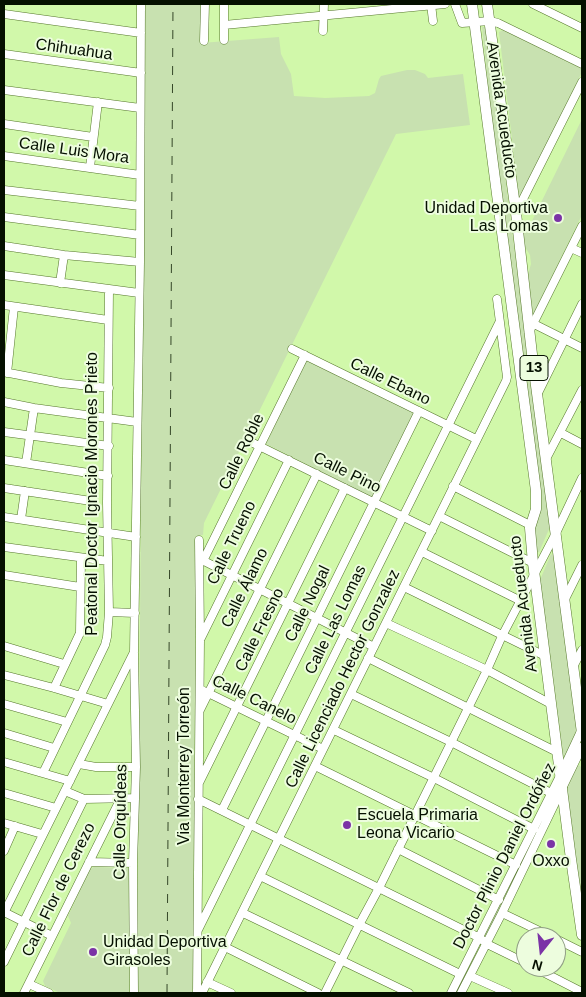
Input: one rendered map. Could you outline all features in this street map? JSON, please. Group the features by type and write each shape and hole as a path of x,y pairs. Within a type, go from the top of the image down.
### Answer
{"main road":[{"name":"Avenida Acueducto","path":"472,4 536,491 536,509 530,525 534,568 582,934"},
{"name":"Avenida Acueducto","path":"487,4 516,213 582,731"}],"street":[{"name":"Calle Orquídeas","path":"134,993 133,863 136,767 134,652 140,262 141,4"},
{"path":"204,42 205,4"},
{"path":"224,4 224,40"},
{"path":"323,31 324,4"},
{"path":"224,25 445,4"},
{"path":"455,4 462,23 498,23 582,64"},
{"path":"533,4 582,28"},
{"path":"431,5 433,21"},
{"path":"4,14 141,33"},
{"name":"Chihuahua","path":"4,54 140,73"},
{"path":"516,213 582,82"},
{"path":"4,90 140,108"},
{"path":"90,167 98,102"},
{"path":"4,124 93,137"},
{"name":"Calle Luis Mora","path":"4,156 140,175"},
{"path":"4,190 140,206"},
{"path":"4,217 140,234"},
{"path":"582,226 530,326 582,348"},
{"path":"4,246 64,255 140,262"},
{"path":"571,248 582,253"},
{"path":"60,283 64,255"},
{"path":"4,275 139,293"},
{"name":"Peatonal Doctor Ignacio Morones Prieto","path":"43,773 66,722 105,645 109,612 109,290"},
{"path":"496,299 500,322"},
{"path":"538,393 582,304"},
{"path":"4,305 108,320"},
{"path":"14,307 6,373 61,383 109,388"},
{"name":"Calle Licenciado Hector Gonzalez","path":"202,993 334,730 507,377 500,322"},
{"name":"Calle Las Lomas","path":"198,930 500,322"},
{"name":"Calle Ebano","path":"292,348 476,439"},
{"name":"Calle Roble","path":"201,560 305,355"},
{"path":"546,459 582,390"},
{"path":"4,402 137,422"},
{"path":"26,464 34,408"},
{"name":"Calle Nogal","path":"222,810 419,411"},
{"path":"4,432 109,446"},
{"path":"561,433 582,444"},
{"name":"Calle Pino","path":"249,440 432,531"},
{"path":"4,460 108,476"},
{"name":"Calle Trueno","path":"200,639 289,460"},
{"name":"Calle Álamo","path":"198,714 316,474"},
{"path":"325,993 434,778 502,636 521,601 534,568 556,533 582,478"},
{"path":"454,486 530,525"},
{"path":"4,488 90,501"},
{"name":"Calle Fresno","path":"198,784 345,488"},
{"path":"21,519 26,491"},
{"path":"439,516 534,568"},
{"path":"4,517 136,537"},
{"name":"Via Monterrey Torreón","path":"197,993 198,714 201,560 199,540"},
{"path":"4,547 108,561"},
{"path":"422,552 521,601"},
{"path":"54,688 80,633 81,558"},
{"path":"201,560 374,647"},
{"path":"564,601 582,565"},
{"path":"4,575 80,587"},
{"path":"404,586 545,656"},
{"path":"109,612 135,613"},
{"path":"386,623 487,670 551,704"},
{"path":"4,646 64,664"},
{"path":"573,667 582,650"},
{"path":"52,936 4,912 134,652"},
{"path":"368,658 557,752"},
{"path":"4,675 108,704"},
{"name":"Calle Canelo","path":"199,688 323,749"},
{"path":"351,694 451,742 551,794"},
{"path":"4,704 66,722"},
{"path":"334,730 534,829"},
{"name":"Doctor Plinio Daniel Ordóñez","path":"451,993 582,731"},
{"path":"4,733 54,748"},
{"name":"Doctor Plinio Daniel Ordóñez","path":"461,993 582,747"},
{"path":"4,762 70,781"},
{"path":"79,764 96,768 136,767"},
{"path":"315,766 416,814 516,865"},
{"path":"65,791 84,799 120,800 134,798"},
{"path":"4,793 56,808"},
{"path":"198,798 480,938 486,944 516,959"},
{"path":"4,962 84,799"},
{"name":"Calle Flor de Cerezo","path":"24,993 120,800"},
{"path":"4,823 42,834"},
{"path":"4,851 15,826"},
{"path":"398,850 499,900"},
{"path":"89,862 133,863"},
{"path":"260,876 460,974"},
{"path":"242,913 409,993"},
{"path":"502,913 531,927"},
{"path":"566,944 582,952"},
{"path":"225,947 318,993"},
{"path":"470,976 508,993"},
{"path":"553,977 582,992"},
{"path":"208,982 231,993"},
{"path":"28,984 49,993"}],"green space":[{"path":"145,4 201,4 201,43 279,37 281,54 291,74 294,96 325,98 369,96 375,93 381,76 407,70 415,70 425,74 428,78 463,74 470,125 396,134 204,523 203,535 196,536 193,993 137,993"},
{"path":"482,27 486,27 550,527 539,552 537,552"},
{"path":"503,30 581,68 582,72 521,197 519,197 499,32"},
{"name":"Unidad Deportiva Las Lomas","path":"582,119 582,215 533,315 528,274 531,264 530,255 525,247 522,220 531,223"},
{"path":"306,359 415,413 373,498 266,444"},
{"path":"551,554 553,555 578,729 564,760 540,580"},
{"path":"579,765 582,768 582,901 567,788"},
{"path":"556,792 558,793 486,937 485,934"},
{"name":"Unidad Deportiva Girasoles","path":"94,867 128,868 130,870 129,993 60,993 45,986 43,981 71,923 68,916 90,869"}],"railway":[{"path":"167,993 173,4"}],"place":[{"name":"Unidad Deportiva Las Lomas","path":"558,218"},
{"name":"Escuela Primaria Leona Vicario","path":"347,825"},
{"name":"Oxxo","path":"551,844"},
{"name":"Unidad Deportiva Girasoles","path":"93,952"}]}
